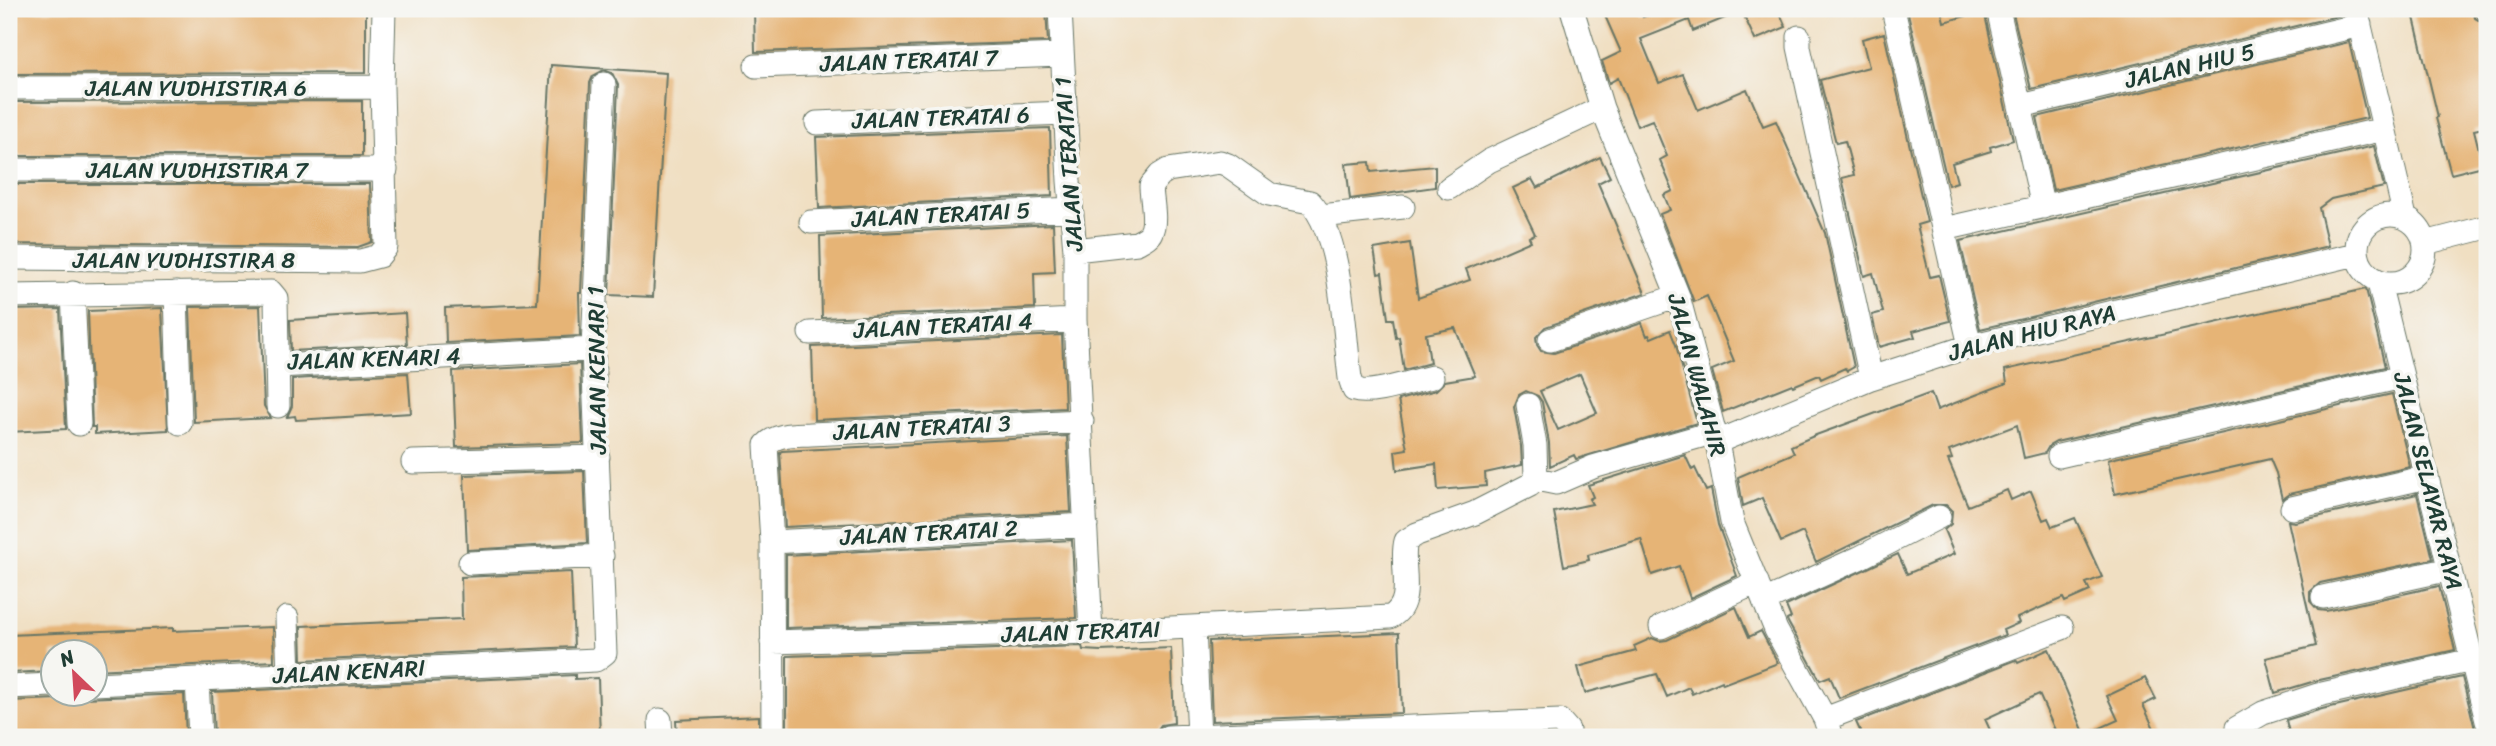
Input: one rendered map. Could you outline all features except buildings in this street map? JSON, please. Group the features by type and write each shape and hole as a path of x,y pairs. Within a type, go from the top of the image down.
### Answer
{"street":[{"path":"384,9 382,87 386,170"},
{"name":"JALAN TERATAI 1","path":"1060,9 1075,250 1075,320 1091,632"},
{"name":"JALAN WALAHIR","path":"1572,9 1602,108 1678,296 1716,437 1732,522 1776,630 1828,728"},
{"path":"1893,9 1970,346"},
{"path":"1999,9 2043,207"},
{"path":"2358,17 2405,217"},
{"name":"JALAN HIU 5","path":"2021,106 2358,17"},
{"path":"1799,37 1871,378"},
{"name":"JALAN TERATAI 7","path":"757,66 1062,55"},
{"name":"JALAN KENARI 1","path":"603,656 602,556 593,349 604,84"},
{"name":"JALAN YUDHISTIRA 6","path":"9,88 382,87"},
{"path":"1449,188 1489,161 1602,108"},
{"name":"JALAN TERATAI 6","path":"817,123 1065,113"},
{"path":"1944,229 2384,130"},
{"path":"1075,250 1137,243 1146,238 1152,232 1153,223 1150,186 1168,170 1214,162 1228,165 1269,194 1310,202 1321,216 1334,255 1350,378 1354,390 1373,390 1432,377"},
{"name":"JALAN YUDHISTIRA 7","path":"9,170 386,170"},
{"name":"JALAN YUDHISTIRA 8","path":"9,258 360,261 379,256 386,247 386,170"},
{"path":"1321,216 1403,207"},
{"name":"JALAN TERATAI 5","path":"811,222 1071,208"},
{"path":"2386,215 2405,217 2418,227 2425,243 2422,267 2403,282 2379,283 2363,272 2356,254 2358,236 2370,222 2386,215"},
{"path":"2425,243 2487,227"},
{"name":"JALAN HIU RAYA","path":"1536,479 1556,483 1593,467 1716,437 1871,378 1970,346 2356,254"},
{"name":"JALAN SELAYAR RAYA","path":"2379,283 2487,721"},
{"name":"JALAN KENARI 4","path":"9,296 271,292 276,298 278,366 593,349"},
{"path":"73,293 79,424"},
{"path":"176,293 180,423"},
{"path":"1550,340 1678,296"},
{"name":"JALAN TERATAI 4","path":"810,332 1075,320"},
{"path":"278,366 278,406"},
{"path":"2059,456 2402,377"},
{"path":"1528,405 1535,445 1536,479"},
{"name":"JALAN TERATAI 3","path":"772,542 766,445 777,437 811,433 1082,421"},
{"path":"413,462 598,457"},
{"path":"2292,508 2427,477"},
{"name":"JALAN TERATAI","path":"772,642 1194,628 1390,618 1397,614 1404,601 1406,541 1417,534 1475,513 1530,485 1536,479"},
{"path":"1661,627 1859,558 1939,517"},
{"name":"JALAN TERATAI 2","path":"772,542 1086,524"},
{"path":"772,542 773,737"},
{"path":"470,563 602,556"},
{"path":"2323,597 2450,569"},
{"path":"286,618 289,676"},
{"path":"1194,628 1199,737"},
{"path":"1828,728 2062,628"},
{"name":"JALAN KENARI","path":"108,683 596,660 603,656"},
{"path":"2238,737 2237,728 2263,713 2318,695 2472,660"},
{"path":"197,680 200,737"},
{"path":"9,687 38,686"},
{"path":"1168,737 1560,721 1567,730 1568,737"}]}
